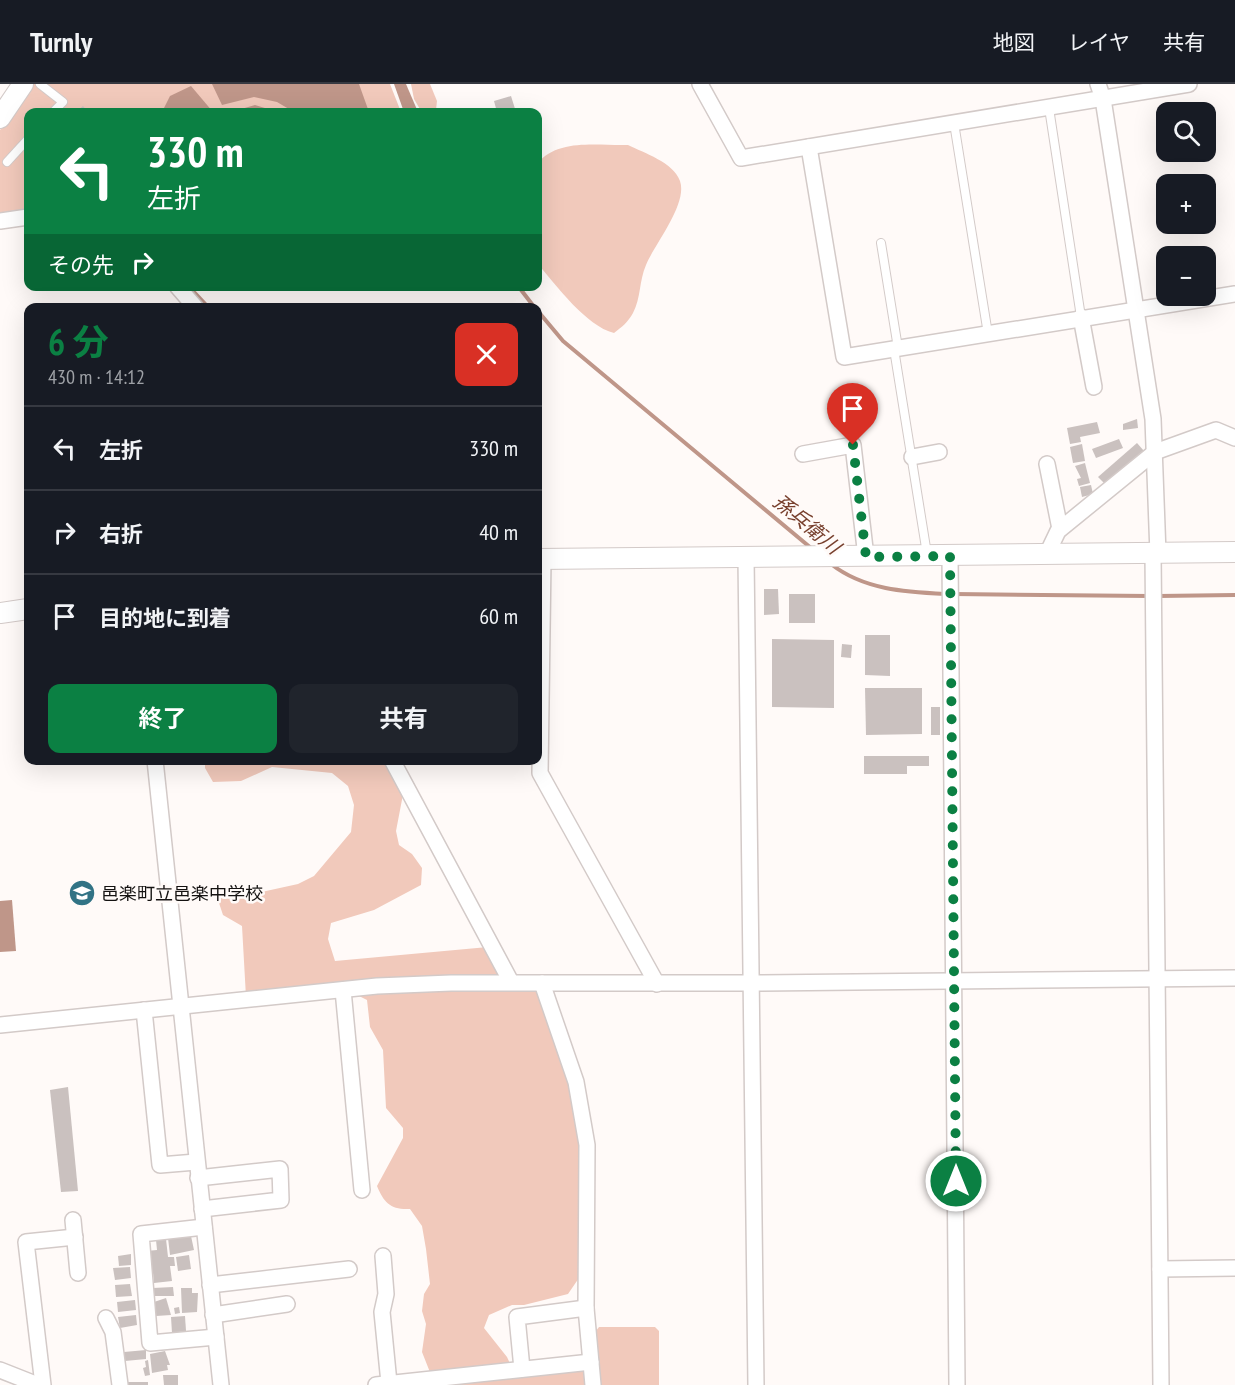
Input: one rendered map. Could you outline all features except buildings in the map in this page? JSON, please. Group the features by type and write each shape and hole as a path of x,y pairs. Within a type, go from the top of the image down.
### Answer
{"street":[{"path":"0,118 23,84"},
{"path":"700,84 741,158 1048,108 1101,91 1189,84"},
{"path":"1101,91 1137,308 1153,418 1155,452 1161,1385"},
{"path":"809,147 844,357 1235,294"},
{"path":"0,220 24,217"},
{"path":"181,291 192,303"},
{"path":"1081,317 1094,387"},
{"path":"1047,554 1060,529 1155,452 1216,430 1235,438"},
{"path":"803,454 853,445 866,557"},
{"path":"912,457 939,452"},
{"path":"1047,464 1060,529"},
{"path":"542,559 1235,552"},
{"path":"950,556 957,1385"},
{"path":"746,557 753,983 756,1385"},
{"path":"0,613 24,610"},
{"path":"156,765 221,1385"},
{"path":"395,765 511,982"},
{"path":"540,765 540,773 657,984"},
{"path":"0,1025 343,990 511,982 657,984 1235,978"},
{"path":"542,983 576,1082 587,1144 586,1308 593,1385"},
{"path":"343,990 363,1190"},
{"path":"144,1010 160,1164 196,1162"},
{"path":"198,1178 280,1168 281,1200 202,1209"},
{"path":"73,1220 78,1273"},
{"path":"204,1227 141,1234 150,1343 216,1337"},
{"path":"43,1385 26,1242 75,1237"},
{"path":"382,1256 387,1294 382,1312 382,1384 591,1362"},
{"path":"1160,1269 1235,1268"},
{"path":"210,1285 349,1269"},
{"path":"213,1315 286,1304"},
{"path":"522,1369 517,1317 586,1308"},
{"path":"106,1318 113,1332 120,1385"},
{"path":"0,1370 38,1385"}],"lane":[{"path":"40,84 63,102 57,108"},
{"path":"1048,108 1081,317"},
{"path":"954,123 988,334"},
{"path":"7,162 24,143"},
{"path":"881,243 927,555"}],"shaded area":[{"path":"32,84 390,84 399,108 24,108 24,211 0,214 0,130 21,105"},
{"path":"212,84 359,84 368,108 287,108 277,102 254,97 222,105"},
{"path":"394,84 406,84 416,108 403,108"},
{"path":"411,84 430,84 437,101 436,108 419,108 414,99"},
{"path":"191,86 210,108 164,108 170,96"},
{"path":"255,105 265,108 245,108"},
{"path":"591,145 628,145 665,163 680,181 679,201 646,265 633,313 614,333 603,329 582,314 542,269 542,160 556,150"},
{"path":"205,765 394,765 405,784 396,831 399,845 412,854 422,868 421,885 374,910 331,923 328,939 335,961 488,947 509,987 536,986 569,1083 580,1145 581,1275 568,1294 524,1305 512,1305 489,1315 484,1328 507,1357 514,1372 587,1365 590,1385 435,1385 422,1352 426,1324 422,1311 424,1294 430,1284 422,1226 410,1209 393,1207 389,1204 382,1197 377,1186 403,1138 403,1128 386,1108 383,1050 370,1027 367,1000 339,986 246,997 242,926 223,915 218,900 235,891 257,893 298,884 314,876 351,832 354,805 348,786 332,773 272,767 241,781 213,782"},
{"path":"12,900 16,951 0,952 0,901"},
{"path":"599,1327 655,1327 659,1331 659,1385 597,1385 592,1336"}],"waterway":[{"name":"孫兵衛川","path":"522,291 531,303"},
{"path":"194,292 204,303"},
{"name":"孫兵衛川","path":"542,316 563,341 811,548"},
{"name":"孫兵衛川","path":"831,564 857,579 886,588 946,594"},
{"name":"孫兵衛川","path":"954,594 1150,596"},
{"name":"孫兵衛川","path":"1158,596 1235,595"}],"place":[{"name":"邑楽町立邑楽中学校","path":"82,893"}],"route":[{"path":"853,445 866,557 950,556 953,667 956,1181"}]}
